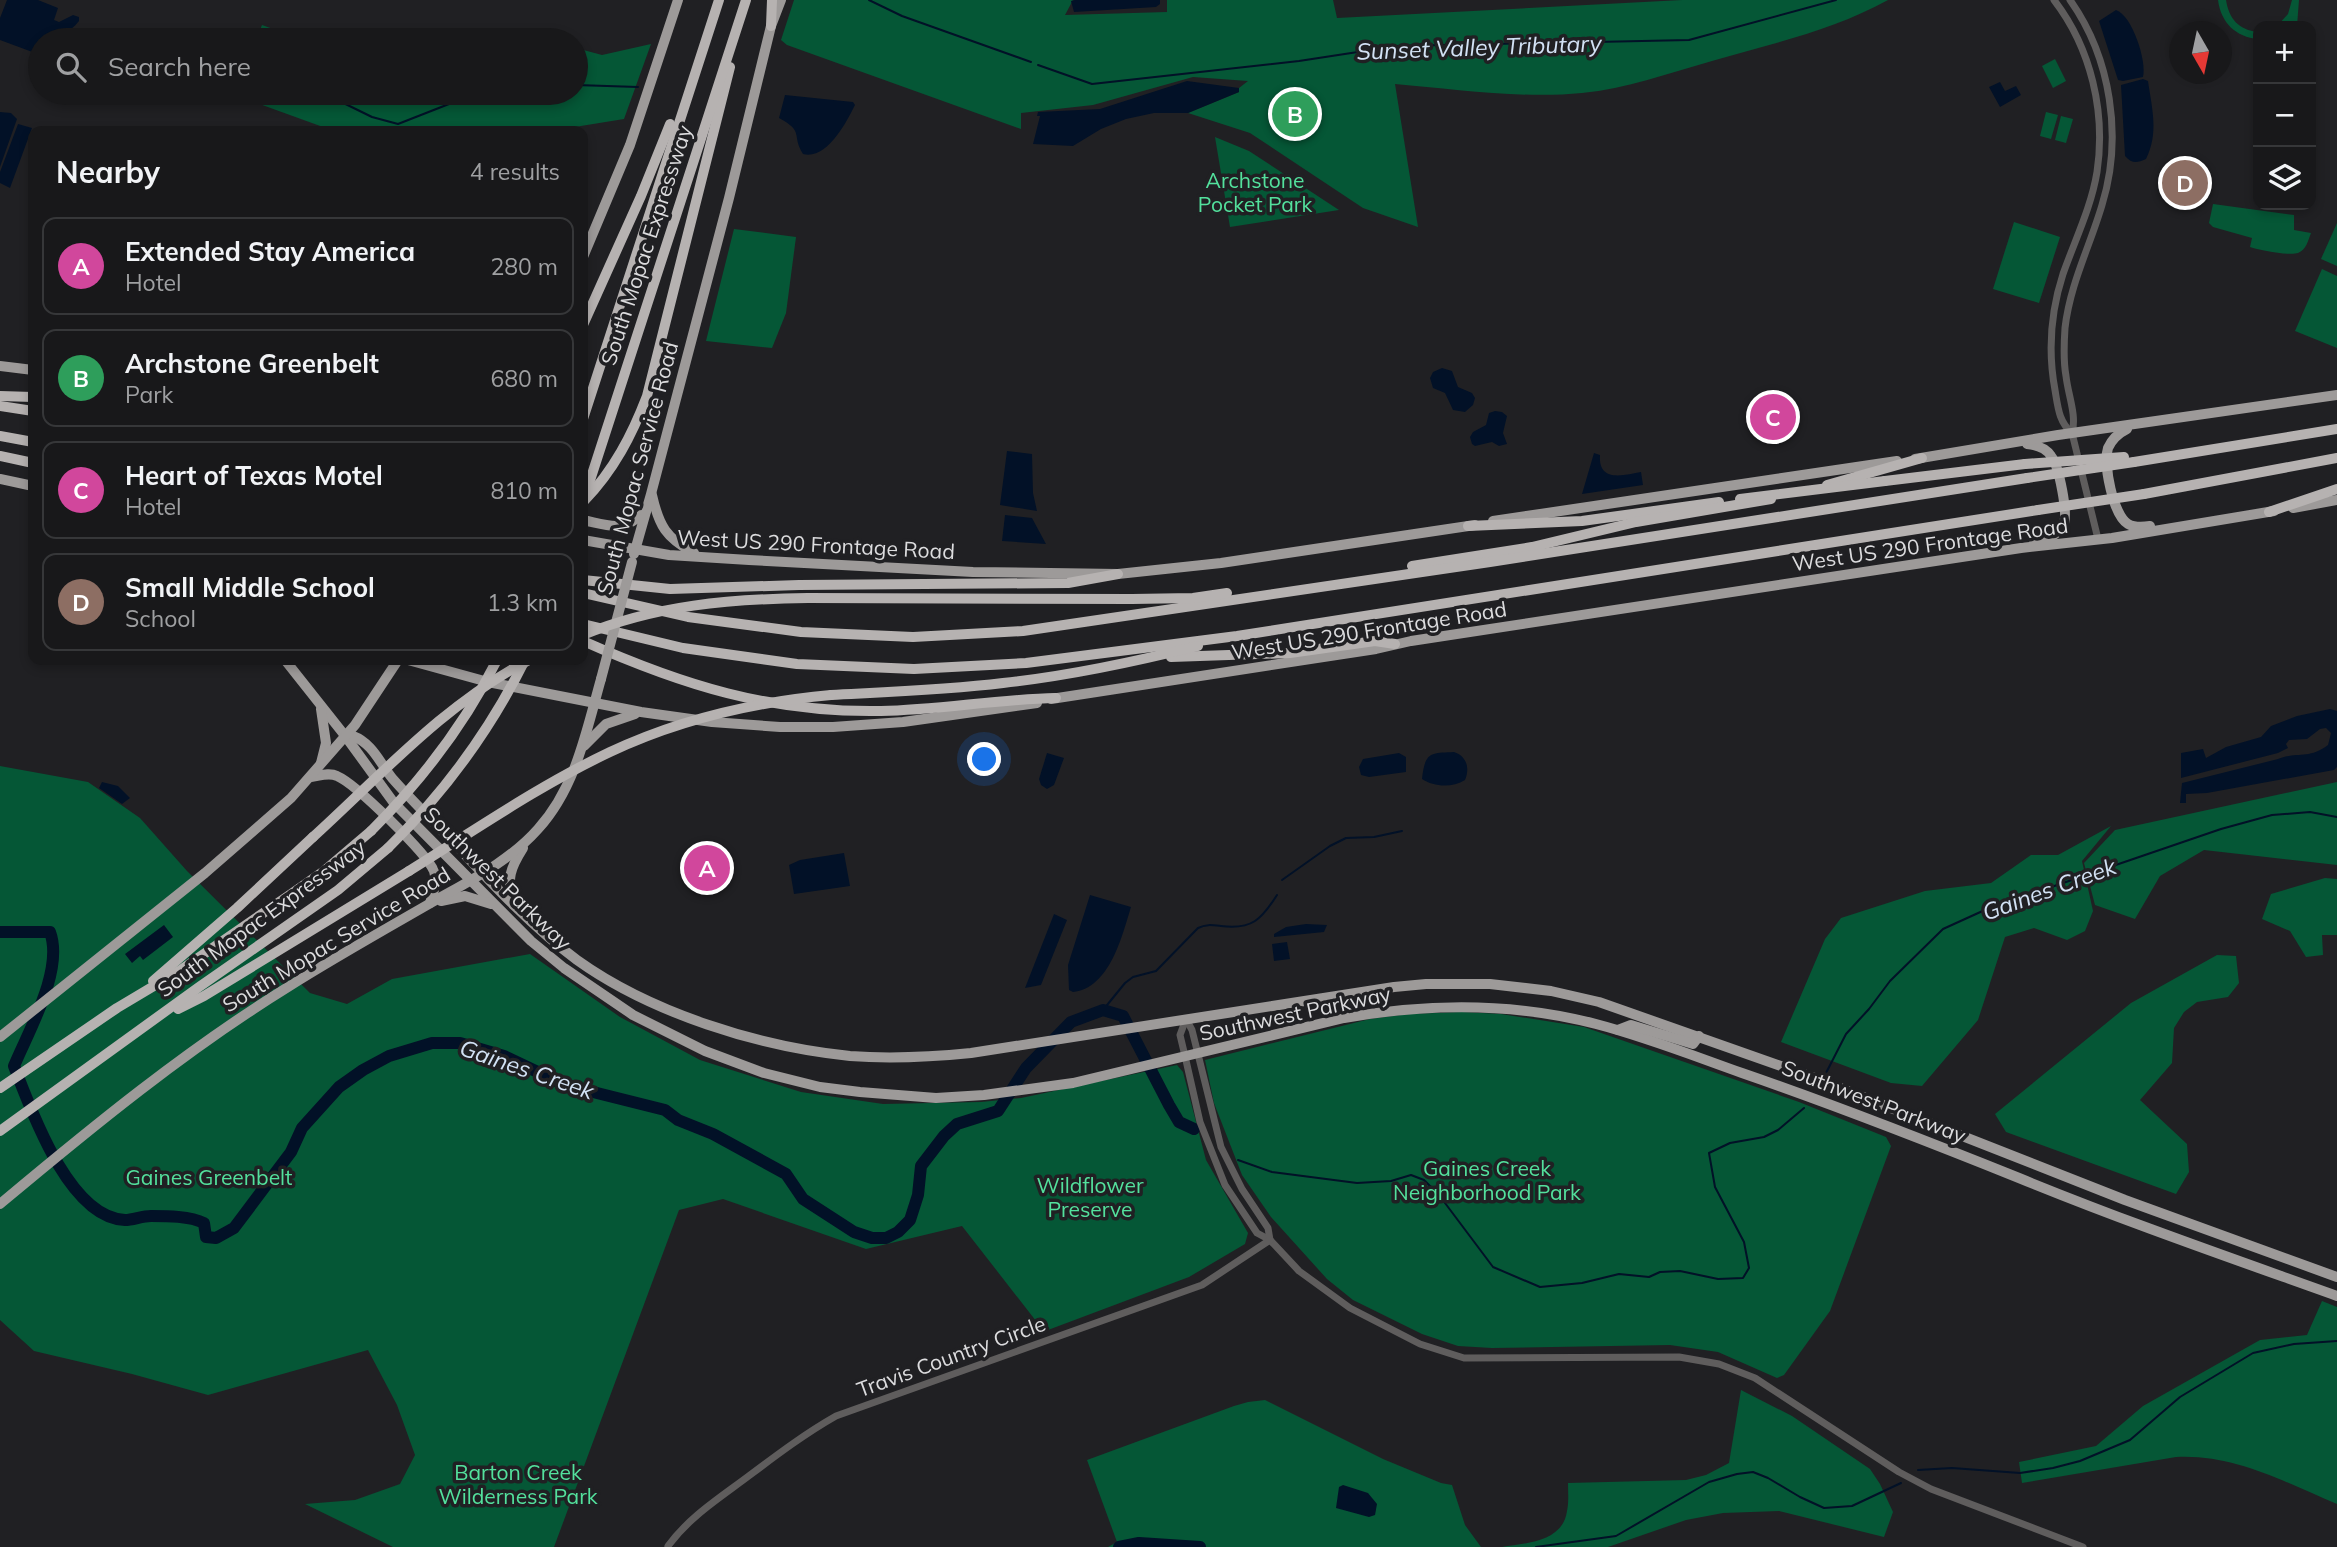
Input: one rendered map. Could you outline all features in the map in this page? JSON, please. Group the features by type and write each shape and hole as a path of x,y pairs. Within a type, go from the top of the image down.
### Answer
{"highway":[{"name":"South Mopac Expressway","path":"588,403 719,0"},
{"name":"South Mopac Expressway","path":"588,486 746,0"},
{"path":"771,26 772,0"},
{"path":"588,496 607,476 636,427 647,396 727,81 735,33"},
{"path":"588,314 641,196 674,113 688,90"},
{"path":"0,396 28,397"},
{"path":"0,406 28,410"},
{"path":"1468,526 1582,521 2025,464 2167,456 2337,429"},
{"path":"0,436 28,441"},
{"path":"0,456 28,462"},
{"path":"588,633 621,621 686,605 750,598 1193,598 1285,586 1532,547 1636,522 1791,495 1922,458"},
{"path":"588,625 683,648 797,664 914,669 1026,663 1237,636 2144,494 2337,458"},
{"path":"588,594 688,617 801,632 913,637 1034,630 1490,562 2133,459"},
{"path":"2269,512 2337,489"},
{"path":"588,581 670,589 1068,583 1118,574"},
{"path":"1193,598 1210,603"},
{"path":"150,1023 204,996 571,772 634,742 676,726 734,709 784,700 1001,684 1137,660 1237,636"},
{"path":"1137,660 1290,653 1375,641 1395,644"},
{"path":"588,643 640,667 693,685 741,698 805,708 890,711 1056,698"},
{"name":"South Mopac Expressway","path":"0,1088 291,894 324,871 371,831 431,765 472,706 494,665"},
{"path":"138,995 451,712 519,665"},
{"name":"South Mopac Expressway","path":"0,1131 338,890 388,848 426,808 471,752 494,719 524,665"}],"main road":[{"path":"588,245 629,145 678,0"},
{"name":"South Mopac Service Road","path":"0,1204 132,1096 249,1012 482,873 529,838 551,813 566,789 581,749 601,679 729,198 771,26 781,0"},
{"path":"0,366 28,369"},
{"name":"West US 290 Frontage Road","path":"588,541 634,550 698,555 973,572 1118,574 1221,564 1689,491 2337,395"},
{"path":"2134,425 2118,434 2109,445 2106,459 2115,505 2122,519 2134,527 2169,527"},
{"path":"2015,443 2032,444 2050,453 2066,511 2065,523 2058,533 2021,548"},
{"path":"0,478 28,485"},
{"path":"651,494 656,517 664,530 681,546 698,555"},
{"name":"West US 290 Frontage Road","path":"431,665 488,682 594,703 725,723 833,727 921,720 2021,548 2098,540 2337,500"},
{"path":"588,521 624,527 634,523 646,511"},
{"name":"Southwest Parkway","path":"289,665 321,707 370,748 404,791 482,873 553,941 602,976 666,1008 761,1040 839,1054 892,1058 971,1053 1426,984 1490,984 1574,996 1699,1036 1918,1117 2125,1200 2337,1277"},
{"path":"0,1037 238,847 311,777 351,733 395,665"},
{"path":"319,767 326,743 321,707"},
{"path":"581,749 606,724 641,712"},
{"name":"Southwest Parkway","path":"351,733 354,747 363,764 394,803 531,941 596,992 663,1032 764,1073 820,1087 899,1096 936,1098 984,1095 1073,1083 1344,1018 1388,1010 1427,1007 1511,1009 1570,1018 1617,1030 1815,1099 2093,1207 2337,1296"},
{"path":"311,777 335,775 352,785 421,853 435,877 430,903 465,896 497,906"},
{"path":"517,905 509,884 509,875 529,838"},
{"path":"1617,1030 1631,1026 1693,1044 1699,1036"}],"street":[{"path":"2054,0 2085,54 2094,84 2099,117 2096,174 2085,217 2059,290 2052,325 2053,382 2062,424 2073,433"},
{"path":"2070,0 2090,34 2104,72 2112,134 2110,173 2105,196 2073,288 2065,327 2066,377 2075,423 2073,433 2098,540"},
{"path":"1186,1019 1192,1030 1221,1147 1242,1189 1268,1228 1270,1240"},
{"path":"1186,1019 1180,1035 1200,1122 1224,1185 1256,1233 1270,1240 1299,1271 1366,1317 1431,1349 1465,1358 1679,1357 1719,1364 1755,1378 1899,1472 1930,1489 2083,1547"},
{"name":"Travis Country Circle","path":"667,1547 683,1527 702,1510 836,1416 1202,1285 1270,1240"}],"green space":[{"path":"794,0 1073,0 1065,15 1167,12 1167,0 1333,0 1337,18 1682,0 1888,0 1846,20 1802,35 1647,80 1598,91 1559,95 1512,94 1395,84 1418,227 1363,208 1250,133 1188,113 1239,92 1239,88 1248,81 1193,77 1093,105 1021,113 1021,129 787,45 781,40"},
{"path":"2218,0 2226,0 2236,22 2253,31 2253,38 2236,32 2232,28 2232,21 2225,21 2222,16"},
{"path":"2292,0 2299,0 2297,21 2282,21 2288,14"},
{"path":"651,44 624,119 581,126 320,126 262,105 588,105 588,51 602,55"},
{"path":"2055,59 2066,81 2053,88 2042,66"},
{"path":"2046,112 2058,115 2051,139 2040,136"},
{"path":"2061,116 2073,119 2066,143 2055,140"},
{"name":"Archstone Pocket Park","path":"1215,137 1249,151 1339,210 1230,227"},
{"path":"2213,204 2294,215 2294,230 2311,233 2301,252 2281,253 2250,247 2252,238 2213,227 2209,223"},
{"path":"2014,222 2060,237 2039,303 1993,289"},
{"path":"2337,223 2337,266 2321,259"},
{"path":"734,229 796,237 786,313 772,348 706,341"},
{"path":"2322,269 2337,276 2337,348 2295,331"},
{"path":"0,766 88,782 140,818 187,871 310,993 347,1004 392,979 530,954 620,1017 700,1060 801,1092 883,1104 981,1102 1021,1098 1177,1065 1183,1072 1206,1160 1248,1233 1245,1244 1189,1277 1040,1333 1036,1321 962,1226 866,1249 723,1199 679,1210 554,1547 393,1547 305,1504 355,1500 400,1484 415,1455 397,1405 368,1350 208,1395 34,1351 0,1320"},
{"path":"2337,782 2337,865 2204,850 2160,876 2135,919 2095,905 2084,863 2115,830"},
{"path":"2111,826 2082,861 2093,911 2085,931 2067,940 2034,928 2005,937 1978,1020 1922,1086 1891,1083 1781,1042 1825,939 1841,918 1925,891 1991,883 2031,855 2058,855"},
{"path":"2325,878 2337,879 2337,935 2322,935 2323,955 2306,957 2290,931 2262,919 2271,894"},
{"path":"2217,955 2236,956 2239,983 2228,997 2197,1002 2184,1012 2174,1028 2172,1063 2140,1100 2187,1144 2189,1172 2176,1194 2006,1132 1995,1114 2131,1003"},
{"name":"Gaines Creek Neighborhood Park","path":"1462,1012 1501,1014 1584,1027 1799,1102 1886,1137 1891,1146 1830,1311 1784,1375 1777,1378 1718,1352 1670,1345 1492,1348 1458,1346 1422,1334 1353,1300 1327,1279 1271,1217 1242,1175 1214,1103 1205,1060 1370,1019"},
{"path":"2322,1301 2337,1307 2337,1504 2259,1471 2198,1457 2176,1457 2022,1483 2019,1462 2096,1446 2143,1406 2260,1340 2307,1335"},
{"path":"1741,1390 1792,1416 1870,1469 1893,1512 1884,1537 1779,1511 1723,1513 1686,1520 1608,1547 1502,1547 1542,1539 1559,1529 1567,1511 1568,1483 1686,1480 1706,1475 1729,1463"},
{"path":"1265,1400 1383,1459 1452,1485 1465,1525 1481,1547 1108,1547 1117,1542 1087,1460 1234,1406"}],"water":[{"path":"7,0 38,0 58,8 54,20 59,22 73,15 79,17 79,21 72,28 28,28 28,50 0,40 0,18"},
{"path":"1075,0 1160,0 1156,7 1074,12 1071,1"},
{"path":"2116,10 2128,20 2133,29 2143,60 2143,77 2118,80 2099,21"},
{"path":"2143,79 2148,81 2153,130 2146,159 2135,162 2125,156 2121,85"},
{"path":"1187,81 1239,88 1239,92 1188,113 1154,113 1126,119 1101,129 1073,146 1033,144 1040,116 1037,116 1038,112 1100,109"},
{"path":"2000,82 2005,91 2016,86 2021,95 2000,107 1989,87"},
{"path":"785,95 853,102 855,105 828,146 812,154 803,154 795,131 779,118"},
{"path":"0,112 11,113 17,119 0,167"},
{"path":"18,124 28,127 28,139 10,188 0,183 0,172"},
{"path":"1442,368 1452,371 1458,387 1472,393 1475,398 1473,405 1465,412 1453,410 1445,393 1433,388 1430,378 1433,372"},
{"path":"1495,411 1507,416 1503,433 1507,444 1499,446 1492,442 1475,446 1470,437 1473,432 1486,425 1489,413"},
{"path":"1007,451 1032,454 1033,493 1037,511 1000,505"},
{"path":"1594,453 1600,455 1600,464 1608,473 1620,475 1641,472 1643,485 1582,494"},
{"path":"1005,515 1032,518 1046,544 1002,541"},
{"path":"2330,709 2337,711 2337,767 2334,770 2207,793 2186,794 2186,803 2180,803 2182,783 2321,750 2328,745 2331,733 2326,728 2320,729 2307,739 2289,740 2286,744 2288,748 2278,753 2181,778 2181,753 2203,749 2206,758 2226,747 2261,737 2271,726 2297,716"},
{"path":"1454,752 1466,763 1465,780 1443,786 1422,779 1430,756"},
{"path":"1047,753 1064,758 1054,785 1047,789 1041,785 1039,779"},
{"path":"1399,753 1406,757 1406,772 1369,777 1361,775 1359,767 1363,759"},
{"path":"102,782 118,786 130,798 122,804 99,788"},
{"path":"844,853 850,886 794,894 789,865 800,860"},
{"path":"1090,895 1131,907 1118,946 1105,971 1086,988 1073,992 1069,990 1068,965"},
{"path":"1054,914 1067,920 1041,985 1025,988"},
{"path":"164,925 173,937 143,960 140,956 132,963 125,954"},
{"path":"1327,925 1324,932 1274,937 1274,934 1286,927"},
{"path":"1287,942 1290,959 1274,961 1272,944"},
{"path":"1343,1485 1368,1493 1377,1504 1375,1515 1369,1517 1336,1508 1339,1487"}],"waterway":[{"name":"Sunset Valley Tributary","path":"869,0 902,16 1031,62"},
{"name":"Sunset Valley Tributary","path":"1038,65 1092,84 1299,61 1397,46 1689,40 1836,0"},
{"name":"Sunset Valley Tributary","path":"588,85 638,87"},
{"name":"Sunset Valley Tributary","path":"348,105 372,117 398,124 446,105"},
{"name":"Gaines Creek","path":"1826,1073 1846,1034 1890,981 1943,929 1987,909 2221,829 2272,815 2310,812 2337,817"},
{"path":"1282,880 1346,838 1374,837 1402,831"},
{"path":"1103,1010 1125,983 1133,977 1156,971 1198,928 1209,925 1232,927 1248,924 1261,916 1277,895"},
{"name":"Gaines Creek","path":"0,932 50,932 53,947 49,982 14,1066 42,1134 70,1182 86,1201 105,1215 125,1220 151,1216 192,1219 204,1223 206,1237 216,1238 234,1228 291,1152 302,1128 339,1087 389,1056 432,1043 460,1043 504,1056 565,1085 665,1110 678,1120 713,1134 786,1174 803,1199 854,1232 872,1238 886,1238 898,1232 910,1220 918,1195 921,1166 944,1136 957,1124 998,1111 1026,1068 1071,1022 1103,1010 1123,1016 1179,1122 1194,1129"},
{"name":"Gaines Creek","path":"1238,1160 1272,1172 1357,1183 1391,1181 1411,1175 1424,1180 1439,1195 1493,1267 1540,1287 1582,1283 1619,1274 1649,1277 1660,1272 1680,1271 1718,1279 1743,1278 1749,1268 1744,1242 1715,1187 1709,1153 1730,1143 1764,1137 1778,1130 1804,1108"},
{"path":"1918,1470 1952,1468 2020,1473 2080,1461 2130,1440 2180,1397 2253,1353 2294,1344 2337,1341"},
{"path":"1536,1547 1616,1536 1709,1482 1737,1474 1753,1472 1824,1508 1852,1506 1901,1483"},
{"path":"1119,1547 1139,1543 1200,1547"}],"place":[{"name":"Archstone Greenbelt","path":"1295,114"},
{"name":"Small Middle School","path":"2185,183"},
{"name":"Heart of Texas Motel","path":"1773,417"},
{"name":"Extended Stay America","path":"707,868"}],"park label":[{"name":"Gaines Greenbelt","path":"209,1177"},
{"name":"Wildflower Preserve","path":"1090,1197"},
{"name":"Barton Creek Wilderness Park","path":"518,1484"}]}
